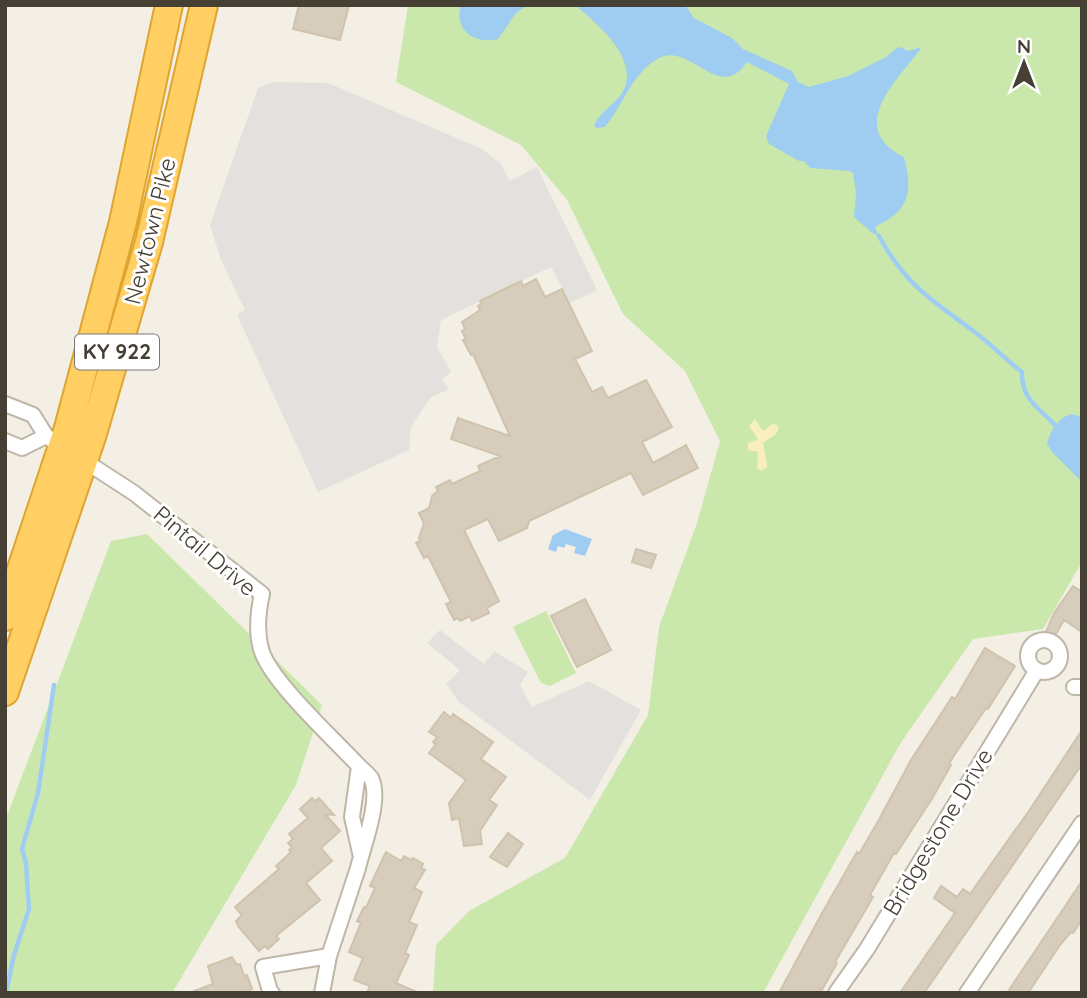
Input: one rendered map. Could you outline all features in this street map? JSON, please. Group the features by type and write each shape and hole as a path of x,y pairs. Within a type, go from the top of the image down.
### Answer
{"highway":[{"name":"Newtown Pike","path":"5,692 122,222 169,5"},
{"name":"Newtown Pike","path":"5,617 64,447 149,242 204,5"}],"street":[{"path":"5,404 33,415 64,447"},
{"path":"5,441 22,448 64,447"},
{"name":"Pintail Drive","path":"64,447 134,493 262,594 257,618 261,650 279,681 370,776 374,787 374,804 361,857 329,956 322,993"},
{"name":"Bridgestone Drive","path":"836,993 867,949 1037,670"},
{"path":"967,993 1082,823"},
{"path":"272,993 263,967 329,956"}],"green space":[{"path":"408,5 1082,5 1082,562 1043,629 973,639 900,744 763,993 433,993 436,945 469,911 565,858 648,715 659,627 697,523 720,441 685,371 623,314 567,200 521,145 396,82"},
{"path":"147,534 322,705 296,785 172,993 5,993 5,821 111,541"},
{"path":"546,611 576,673 550,686 541,683 513,627"}],"sand":[{"path":"755,419 762,430 773,423 779,427 776,434 763,443 767,467 761,471 757,468 758,452 748,450 748,443 758,439 749,426"}],"shaded area":[{"path":"273,82 328,83 482,149 501,164 510,181 537,167 597,290 570,303 551,267 441,320 437,347 451,372 442,380 449,389 430,398 416,419 411,427 409,450 318,492 237,315 245,310 221,260 210,225 258,88"},
{"path":"440,630 484,664 494,651 528,672 520,685 532,707 589,681 641,710 590,800 459,702 446,684 460,670 427,643"}],"water":[{"path":"461,5 528,5 516,13 498,39 481,40 468,34 463,28 459,14"},
{"path":"575,5 685,5 694,18 732,38 743,49 792,71 798,82 809,87 848,76 886,57 897,48 902,47 907,51 922,47 890,89 877,118 878,132 887,145 904,157 908,191 902,206 897,213 875,228 879,236 854,217 856,193 853,173 810,168 804,161 799,161 769,144 766,136 789,84 747,62 736,73 726,77 715,75 682,58 671,55 659,58 635,80 605,127 597,128 594,126 597,120 625,87 625,63 603,30"},
{"path":"1072,414 1082,417 1082,482 1047,444 1055,425"},
{"path":"565,529 592,539 585,556 574,553 576,547 566,544 564,548 558,546 556,552 548,549 553,535"}],"building":[{"path":"299,5 349,5 340,40 293,29"},
{"path":"536,279 545,297 562,289 592,351 575,359 592,392 602,387 608,398 646,380 672,427 642,442 653,463 686,445 698,468 643,495 631,473 529,521 527,528 499,541 488,519 464,530 499,601 487,608 489,613 472,621 470,616 460,621 458,618 454,620 446,604 451,602 428,556 424,558 416,543 420,541 424,523 419,513 429,508 432,496 438,491 436,487 450,480 452,484 480,471 478,466 500,456 451,439 458,418 510,436 473,354 471,355 463,340 466,339 462,322 480,310 480,301 521,281 523,286"},
{"path":"636,549 656,555 651,568 632,562"},
{"path":"1073,586 1082,592 1082,632 1064,620 1053,639 1045,634 1054,613"},
{"path":"585,599 611,650 577,667 551,616"},
{"path":"985,648 1015,666 953,757 933,797 896,854 894,853 822,990 818,993 779,993 911,760 952,697 955,699"},
{"path":"444,712 451,718 453,714 493,742 481,759 506,777 489,800 497,805 480,831 482,844 464,846 459,818 452,820 449,803 466,780 429,753 436,744 433,742 437,737 429,732"},
{"path":"1082,730 1082,764 997,888 924,993 900,993 955,913 934,898 941,886 957,897 963,889 970,894"},
{"path":"312,798 315,801 319,798 334,815 325,814 340,831 321,848 332,861 306,883 320,900 276,936 279,939 268,949 265,946 259,951 238,926 236,921 242,915 235,907 279,869 276,866 291,852 289,850 292,848 288,843 293,839 289,834 308,818 300,809"},
{"path":"508,833 523,844 507,867 490,857"},
{"path":"386,852 401,861 404,856 411,860 413,858 423,864 421,868 425,870 414,888 422,892 409,922 417,925 405,953 409,955 396,983 419,993 367,993 370,986 354,980 363,958 349,952 361,923 357,921 375,888 370,886"},
{"path":"1082,881 1082,920 1060,945 1028,993 1007,993"},
{"path":"232,957 237,965 240,964 244,976 247,975 252,989 242,993 194,993 213,984 208,966"}],"waterway":[{"path":"879,236 909,279 1022,372 1027,396 1054,424"},
{"path":"6,993 14,955 29,909 26,863 22,849 38,793 54,685"}]}
